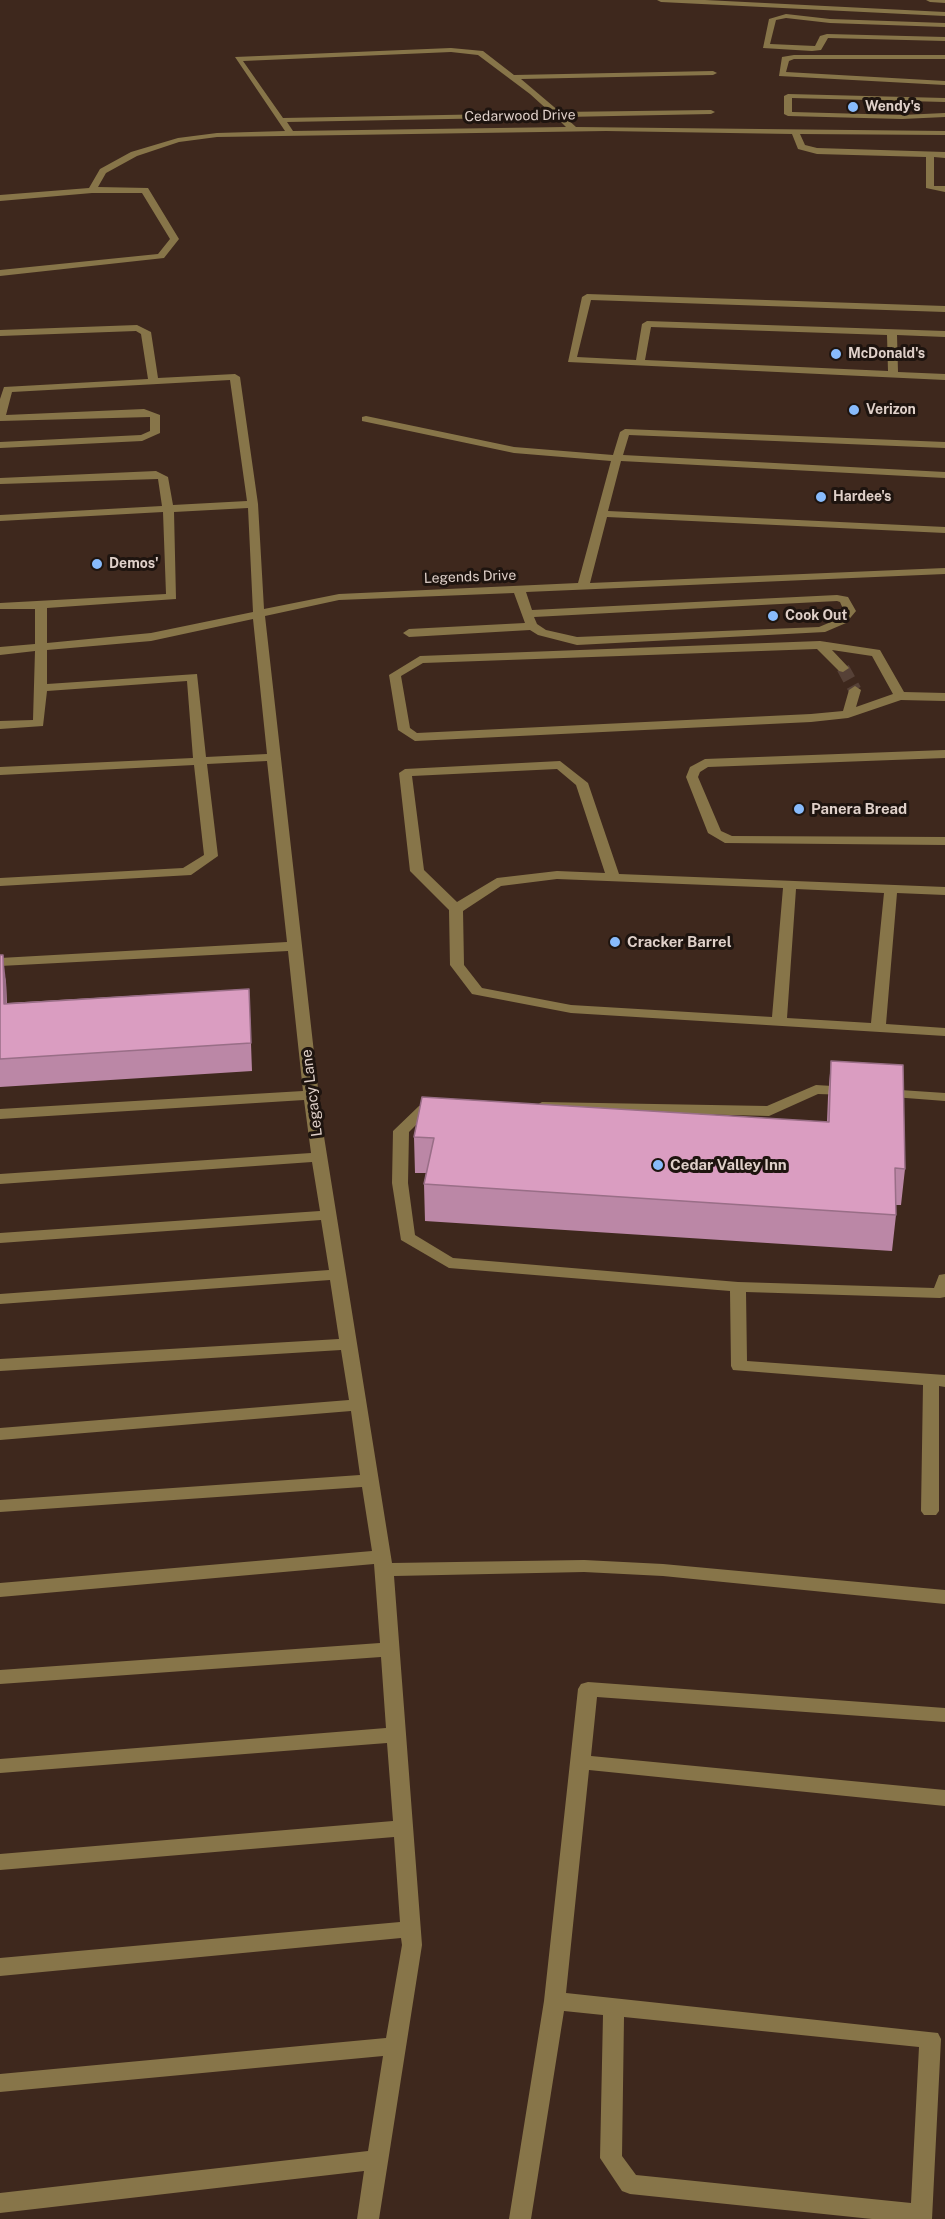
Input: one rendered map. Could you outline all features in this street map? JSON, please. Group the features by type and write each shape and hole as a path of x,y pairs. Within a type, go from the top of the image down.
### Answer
{"street":[{"path":"661,0 945,14"},
{"path":"930,0 945,1"},
{"path":"945,25 845,22 786,16 773,19 766,46 812,49 818,48 823,38 827,36 945,39"},
{"path":"845,22 845,36"},
{"path":"290,133 238,59 451,50 480,53 513,77 573,129"},
{"path":"945,57 794,57 785,59 782,74 945,83"},
{"path":"513,77 713,73"},
{"path":"945,100 788,96 779,120 945,115"},
{"path":"281,120 711,112"},
{"name":"Cedarwood Drive","path":"92,190 103,171 134,154 178,140 217,135 573,129 779,120 795,130 945,133"},
{"path":"795,130 801,147 818,151 945,155"},
{"path":"930,155 930,188 945,189"},
{"path":"0,198 92,190 145,190 175,239 161,256 0,273"},
{"path":"945,309 587,297 571,360 945,377"},
{"path":"640,363 647,324 945,334"},
{"path":"0,333 137,328 146,332 153,381 3,389 0,418 144,412 155,415 155,433 142,438 0,445"},
{"path":"892,333 893,375"},
{"name":"Legacy Lane","path":"153,381 235,377 253,504 258,613 312,1095 383,1564 412,1945 368,2219"},
{"path":"366,419 514,450 616,458 945,475"},
{"path":"583,587 616,458 625,432 945,445"},
{"path":"0,481 156,474 163,477 168,509 172,597 0,606"},
{"path":"0,518 253,504"},
{"path":"602,514 945,530"},
{"name":"Legends Drive","path":"0,651 151,637 339,597 945,571"},
{"path":"410,633 530,620 693,605 825,598 844,599 848,605 847,616 833,626 819,622 668,628 576,632 560,637 542,633 530,620 519,590"},
{"path":"0,725 39,723 41,605"},
{"path":"820,645 843,668"},
{"path":"900,696 876,653 820,645 420,660 395,675 404,730 415,737 848,714 900,696 945,697"},
{"path":"0,882 186,872 211,856 193,677 41,688"},
{"path":"848,714 855,690"},
{"path":"945,754 705,764 694,770 692,777 715,833 730,840 761,842 945,841"},
{"path":"0,771 273,757"},
{"path":"613,877 582,783 560,765 405,773 417,871 456,909 457,965 477,991 571,1009 945,1032"},
{"path":"456,909 497,882 556,875 945,891"},
{"path":"778,1022 790,885"},
{"path":"878,1028 891,889"},
{"path":"0,962 295,946"},
{"path":"531,1105 769,1111 816,1089 945,1097"},
{"path":"0,1114 312,1095"},
{"path":"448,1106 424,1109 401,1131 400,1183 407,1237 449,1263 738,1287 942,1286"},
{"path":"0,1179 320,1157"},
{"path":"0,1238 329,1215"},
{"path":"0,1299 338,1275"},
{"path":"738,1287 739,1366 938,1380 930,1511"},
{"path":"0,1365 349,1344"},
{"path":"0,1434 358,1405"},
{"path":"0,1506 370,1480"},
{"path":"0,1590 383,1564 584,1566 663,1570 945,1597"},
{"path":"0,1677 390,1648"},
{"path":"520,2219 555,2001 588,1689 945,1714"},
{"path":"0,1766 396,1735"},
{"path":"580,1762 945,1798"},
{"path":"0,1862 403,1828"},
{"path":"0,1967 410,1929"},
{"path":"555,2001 930,2039 921,2217 630,2184 611,2158 614,2007"},
{"path":"0,2083 395,2046"},
{"path":"0,2203 377,2160"}],"building":[{"path":"0,955 3,955 4,1004 249,989 251,1043 0,1059"},
{"path":"831,1061 903,1065 905,1169 895,1168 896,1215 424,1184 434,1138 414,1137 422,1097 829,1122"}],"tunnel":[{"path":"843,668 855,690"}],"place":[{"name":"Wendy's","path":"853,107"},
{"name":"McDonald's","path":"836,354"},
{"name":"Verizon","path":"854,410"},
{"name":"Hardee's","path":"821,497"},
{"name":"Demos'","path":"97,564"},
{"name":"Cook Out","path":"773,616"},
{"name":"Panera Bread","path":"799,809"},
{"name":"Cracker Barrel","path":"615,942"},
{"name":"Cedar Valley Inn","path":"658,1165"}]}
